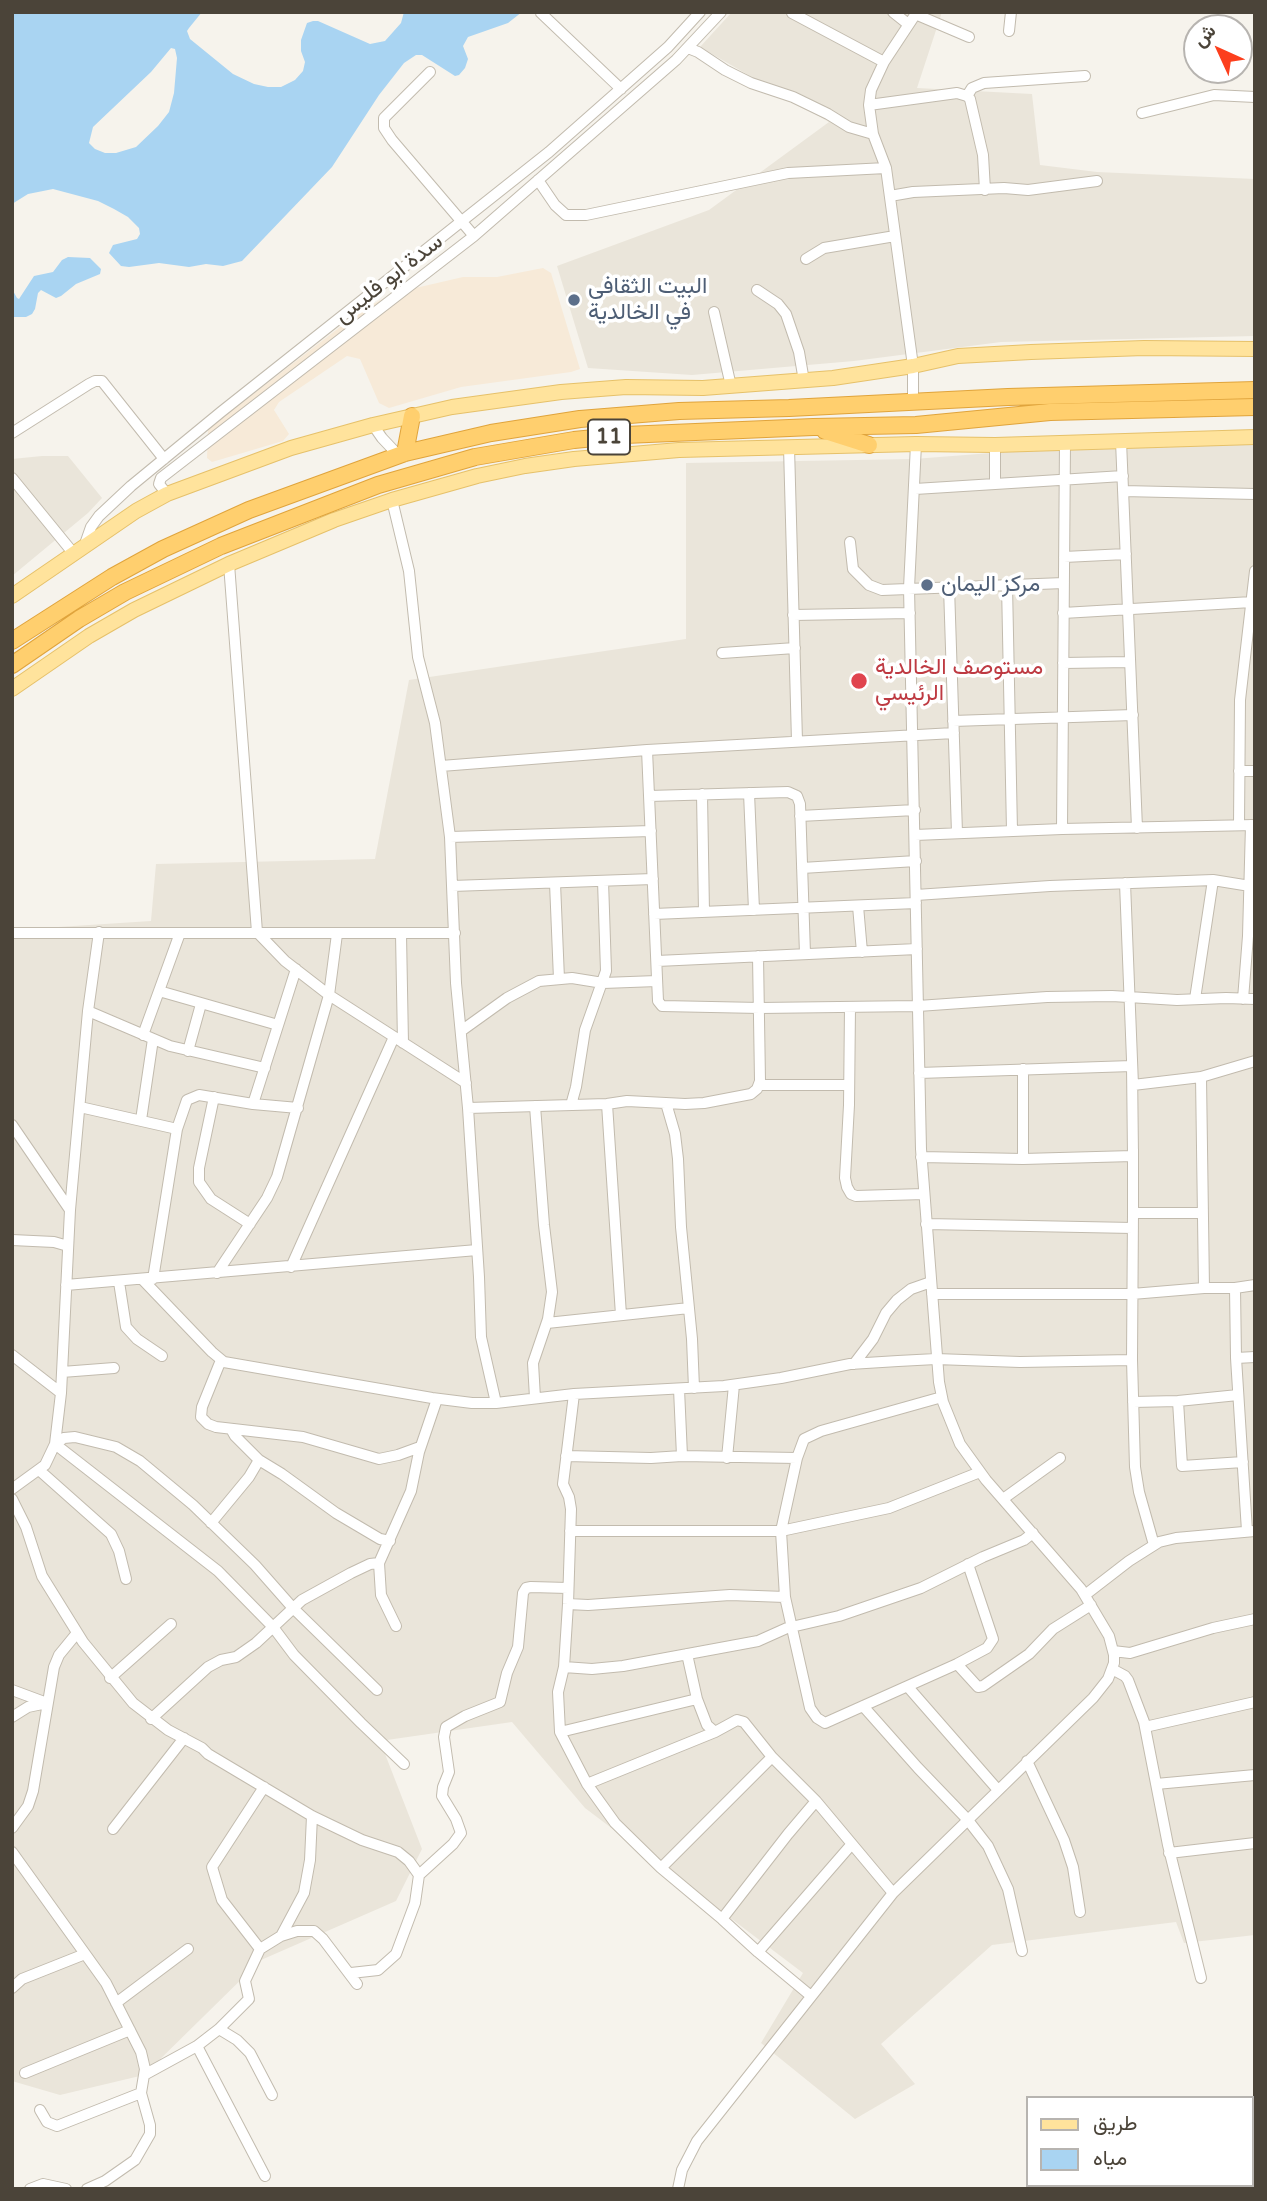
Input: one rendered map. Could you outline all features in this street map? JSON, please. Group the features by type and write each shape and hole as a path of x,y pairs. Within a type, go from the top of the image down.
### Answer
{"highway":[{"name":"11","path":"12,641 112,577 163,549 249,510 402,454 514,429 625,415 734,408 1255,390"},
{"name":"11","path":"12,665 79,619 173,568 221,546 330,502 426,470 475,457 574,440 625,435 916,425 1050,412 1255,407"},
{"path":"625,415 625,435"},
{"path":"402,454 412,416"},
{"path":"813,427 869,445"},
{"path":"330,502 334,520"}],"main road":[{"path":"12,596 136,511 167,494 291,448 452,407 561,392 626,387 703,388 804,381 913,366 958,356 1144,348 1255,349"},
{"path":"12,689 89,636 134,610 229,564 334,520 477,476 574,459 678,450 916,444 995,445 1255,437"}],"street":[{"name":"سدة ابو فليس","path":"79,551 99,516 164,459 550,152 668,47 700,12"},
{"name":"سدة ابو فليس","path":"167,494 161,490 161,478 474,236 688,48 721,12"},
{"path":"893,12 908,24"},
{"path":"1009,31 1011,12"},
{"path":"541,13 621,89"},
{"path":"792,13 884,62"},
{"path":"913,402 913,366 886,168 873,134 869,105 871,90 884,62 916,13 969,37"},
{"path":"688,48 751,83 793,97 849,127 873,134"},
{"path":"430,72 384,118 384,128 474,236"},
{"path":"967,96 972,88 984,83 1085,76"},
{"path":"869,105 957,93 967,96 970,99 983,155 985,190"},
{"path":"1142,113 1214,95 1255,97"},
{"path":"538,180 555,205 566,215 586,215 788,173 886,168"},
{"path":"890,196 913,192 1003,188 1028,190 1097,181"},
{"path":"806,259 824,248 895,236"},
{"path":"757,290 778,304 786,314 799,352 804,381"},
{"path":"714,312 731,386"},
{"path":"12,433 95,380 102,381 164,459"},
{"path":"373,425 382,438 402,454"},
{"path":"1121,441 1137,828"},
{"path":"1062,829 1065,443"},
{"path":"678,2189 682,2170 696,2141 893,1893 1093,1698 1108,1679 1112,1669 1113,1651 1109,1636 1088,1600 980,1472 960,1444 942,1397 936,1359 921,1157 909,588 916,444"},
{"path":"995,445 995,484"},
{"path":"789,447 797,741"},
{"path":"915,489 1123,476"},
{"path":"12,478 79,551"},
{"path":"1123,491 1255,494"},
{"path":"392,500 409,571 416,645 435,723 450,837 456,983 468,1108 481,1337 496,1403"},
{"path":"850,542 853,569 869,585 882,590 1063,583"},
{"path":"1064,558 1126,554"},
{"path":"229,564 257,932 296,969 329,995 466,1083"},
{"path":"648,750 658,1001 663,1007 918,1006 1047,997 1249,999 1251,946 1248,825 1239,771 1240,700 1249,676 1255,572"},
{"path":"1007,585 1012,831"},
{"path":"949,587 957,833"},
{"path":"1063,613 1252,602"},
{"path":"793,615 910,613"},
{"path":"722,653 795,648"},
{"path":"1063,663 1130,662"},
{"path":"441,766 914,734 1010,720 1133,715"},
{"path":"1239,771 1255,771"},
{"path":"749,793 754,910"},
{"path":"649,796 793,793 799,799 805,954"},
{"path":"702,794 704,912"},
{"path":"800,816 915,810"},
{"path":"915,835 1248,825"},
{"path":"450,837 651,831"},
{"path":"802,868 915,861"},
{"path":"452,886 653,879"},
{"path":"654,914 858,906 1125,883 1213,880 1250,886"},
{"path":"1195,999 1213,880"},
{"path":"571,1105 586,1030 606,971 603,881"},
{"path":"555,883 559,979"},
{"path":"1125,883 1133,1085 1132,1360 1135,1467 1154,1545"},
{"path":"858,906 862,952"},
{"path":"12,1489 40,1470 50,1459 55,1444 61,1393 70,1210 88,1011 99,932"},
{"path":"12,933 455,933"},
{"path":"141,1120 148,1037 159,991 180,933"},
{"path":"216,1273 267,1198 277,1178 329,995 337,934"},
{"path":"291,1267 398,1040 401,934"},
{"path":"657,961 917,949"},
{"path":"468,1108 607,1104 627,1101 704,1103 748,1096 760,1085 758,956"},
{"path":"253,1104 296,969"},
{"path":"461,1031 526,986 539,981 572,978 603,983 657,981"},
{"path":"159,991 278,1025"},
{"path":"188,1051 201,1004"},
{"path":"850,1007 845,1178 849,1191 856,1196 924,1194"},
{"path":"88,1011 188,1051 265,1068"},
{"path":"1133,1085 1201,1077 1255,1061"},
{"path":"919,1073 1132,1066"},
{"path":"1132,1066 1133,1156"},
{"path":"1023,1069 1023,1159"},
{"path":"1201,1077 1204,1288"},
{"path":"760,1085 849,1085"},
{"path":"148,1280 177,1129 187,1100 196,1095 298,1108"},
{"path":"214,1097 199,1168 200,1182 211,1199 250,1224"},
{"path":"666,1103 675,1134 678,1159 681,1238 694,1388"},
{"path":"607,1104 621,1315"},
{"path":"535,1106 552,1292 547,1323 533,1363 535,1398"},
{"path":"80,1107 177,1129"},
{"path":"12,1125 70,1210"},
{"path":"921,1157 1023,1159 1133,1156"},
{"path":"1133,1213 1202,1213"},
{"path":"926,1224 1133,1228"},
{"path":"12,1240 54,1242 68,1246"},
{"path":"66,1285 477,1250"},
{"path":"148,1280 221,1360 235,1365 472,1403 734,1385 854,1364 936,1359 1020,1362 1132,1360"},
{"path":"119,1282 123,1317 129,1332 162,1356"},
{"path":"854,1364 873,1339 886,1314 897,1300 911,1289 1132,1294 1255,1285"},
{"path":"957,1664 978,1687 983,1686 1029,1654 1053,1629 1129,1562 1154,1545 1176,1538 1251,1531 1242,1462 1235,1288"},
{"path":"547,1323 689,1308"},
{"path":"12,1354 61,1393"},
{"path":"1236,1358 1255,1357"},
{"path":"221,1360 201,1414 208,1424 303,1437 379,1459 420,1447"},
{"path":"62,1372 114,1368"},
{"path":"727,1458 734,1385"},
{"path":"679,1389 682,1456"},
{"path":"574,1394 563,1485 571,1510 564,1667 558,1692 559,1732 587,1784 615,1823 661,1868 811,1996"},
{"path":"1133,1402 1238,1395"},
{"path":"942,1397 821,1431 804,1439 797,1458 781,1531 785,1597 810,1708 817,1718 825,1723 908,1687 987,1648 993,1639 968,1564"},
{"path":"396,1626 381,1595 379,1563 411,1492 420,1447 437,1399"},
{"path":"1178,1401 1182,1466 1242,1462"},
{"path":"232,1429 234,1436 258,1460 336,1513 380,1539 390,1541"},
{"path":"55,1444 64,1438 75,1437 123,1450 167,1482 255,1565 292,1607 377,1689"},
{"path":"55,1444 218,1572 273,1627 294,1655 404,1764"},
{"path":"566,1456 797,1458"},
{"path":"1003,1499 1060,1458"},
{"path":"211,1523 249,1477 258,1460"},
{"path":"40,1470 111,1534 119,1551 126,1579"},
{"path":"570,1531 781,1531 889,1508 980,1472"},
{"path":"12,1499 26,1527 42,1576 77,1633 110,1678 133,1703 151,1719 312,1816 362,1840 398,1852 419,1875"},
{"path":"564,1667 592,1669 623,1666 758,1641 792,1627 839,1616 921,1588 1024,1540 1033,1533"},
{"path":"151,1719 208,1667 221,1660 236,1657 273,1627 292,1607 351,1573 379,1563"},
{"path":"351,1973 378,1970 396,1954 415,1903 419,1875 453,1844 461,1833 442,1796 449,1772 444,1737 446,1727 500,1702 518,1647 523,1593 526,1588 568,1588"},
{"path":"568,1605 730,1595 785,1597"},
{"path":"1113,1651 1130,1653 1213,1628 1255,1619"},
{"path":"110,1678 171,1624"},
{"path":"12,1828 28,1806 33,1791 56,1660 77,1633"},
{"path":"687,1654 697,1699 707,1725 715,1732"},
{"path":"1112,1669 1128,1680 1145,1727 1170,1853 1201,1978"},
{"path":"908,1687 998,1790"},
{"path":"12,1690 47,1703"},
{"path":"559,1732 697,1699"},
{"path":"1145,1727 1255,1702"},
{"path":"12,1717 28,1707 47,1703"},
{"path":"863,1706 967,1819 988,1846 1008,1889 1022,1951"},
{"path":"587,1784 715,1732 737,1720 744,1722 772,1757 816,1801 893,1893"},
{"path":"113,1829 184,1738"},
{"path":"661,1868 772,1757"},
{"path":"1027,1761 1064,1840 1073,1867 1080,1912"},
{"path":"1156,1784 1255,1775"},
{"path":"260,1949 222,1900 212,1867 264,1787"},
{"path":"722,1919 816,1801"},
{"path":"281,1936 304,1893 310,1860 312,1816"},
{"path":"1170,1853 1255,1843"},
{"path":"758,1952 851,1845"},
{"path":"12,1852 106,1983 141,2052 145,2069 141,2093 150,2134 144,2147 135,2160 105,2181 87,2189"},
{"path":"144,2075 197,2046 219,2029 249,1999 244,1981 260,1949 281,1936 297,1931 313,1931 323,1939 357,1984"},
{"path":"116,2003 188,1949"},
{"path":"12,1988 22,1979 85,1954"},
{"path":"219,2029 237,2040 250,2053 272,2095"},
{"path":"25,2073 130,2030"},
{"path":"197,2046 265,2176"},
{"path":"40,2110 47,2122 57,2126 141,2093"},
{"path":"30,2189 43,2184 66,2189"}],"shaded area":[{"path":"732,12 942,12 917,88 1032,94 1040,165 1097,172 1255,179 1255,336 1001,342 854,361 692,375 588,368 557,266 709,210 829,122 700,47"},
{"path":"543,268 551,273 580,369 461,387 389,408 379,403 360,359 347,356 279,402 274,410 289,434 283,441 212,462 207,458 208,429 362,310 394,293 463,277 497,277"},
{"path":"1145,441 1255,442 1255,1935 1184,1943 1176,1922 992,1945 881,2044 915,2084 855,2119 761,2043 803,1973 585,1808 512,1722 380,1741 422,1849 396,1901 261,1960 144,2075 60,2095 12,2081 12,930 151,921 156,864 375,859 409,680 686,639 686,463 914,459"},
{"path":"68,456 102,498 88,513 12,576 12,459"}],"water":[{"path":"12,12 202,12 187,31 190,39 233,74 254,84 281,87 295,80 303,71 305,62 301,40 307,23 313,21 370,44 385,41 401,23 404,12 522,12 508,23 468,37 463,46 468,59 459,75 455,76 422,55 416,55 404,63 379,95 332,167 242,261 223,266 206,264 189,267 159,263 121,266 109,253 113,245 137,239 140,234 139,228 128,217 114,209 98,201 53,189 28,194 12,204","holes":["171,48 175,49 177,58 174,93 169,112 158,126 136,147 116,153 95,149 89,143 93,127 151,72"]},
{"path":"68,257 90,258 101,269 100,274 76,284 56,298 41,290 32,314 12,317 12,289 19,299 34,276 53,272 62,260"}],"place":[{"name":"البيت الثقافي في الخالدية","path":"574,300"},
{"name":"مركز اليمان","path":"927,585"},
{"name":"مستوصف الخالدية الرئيسي","path":"859,681"}]}
